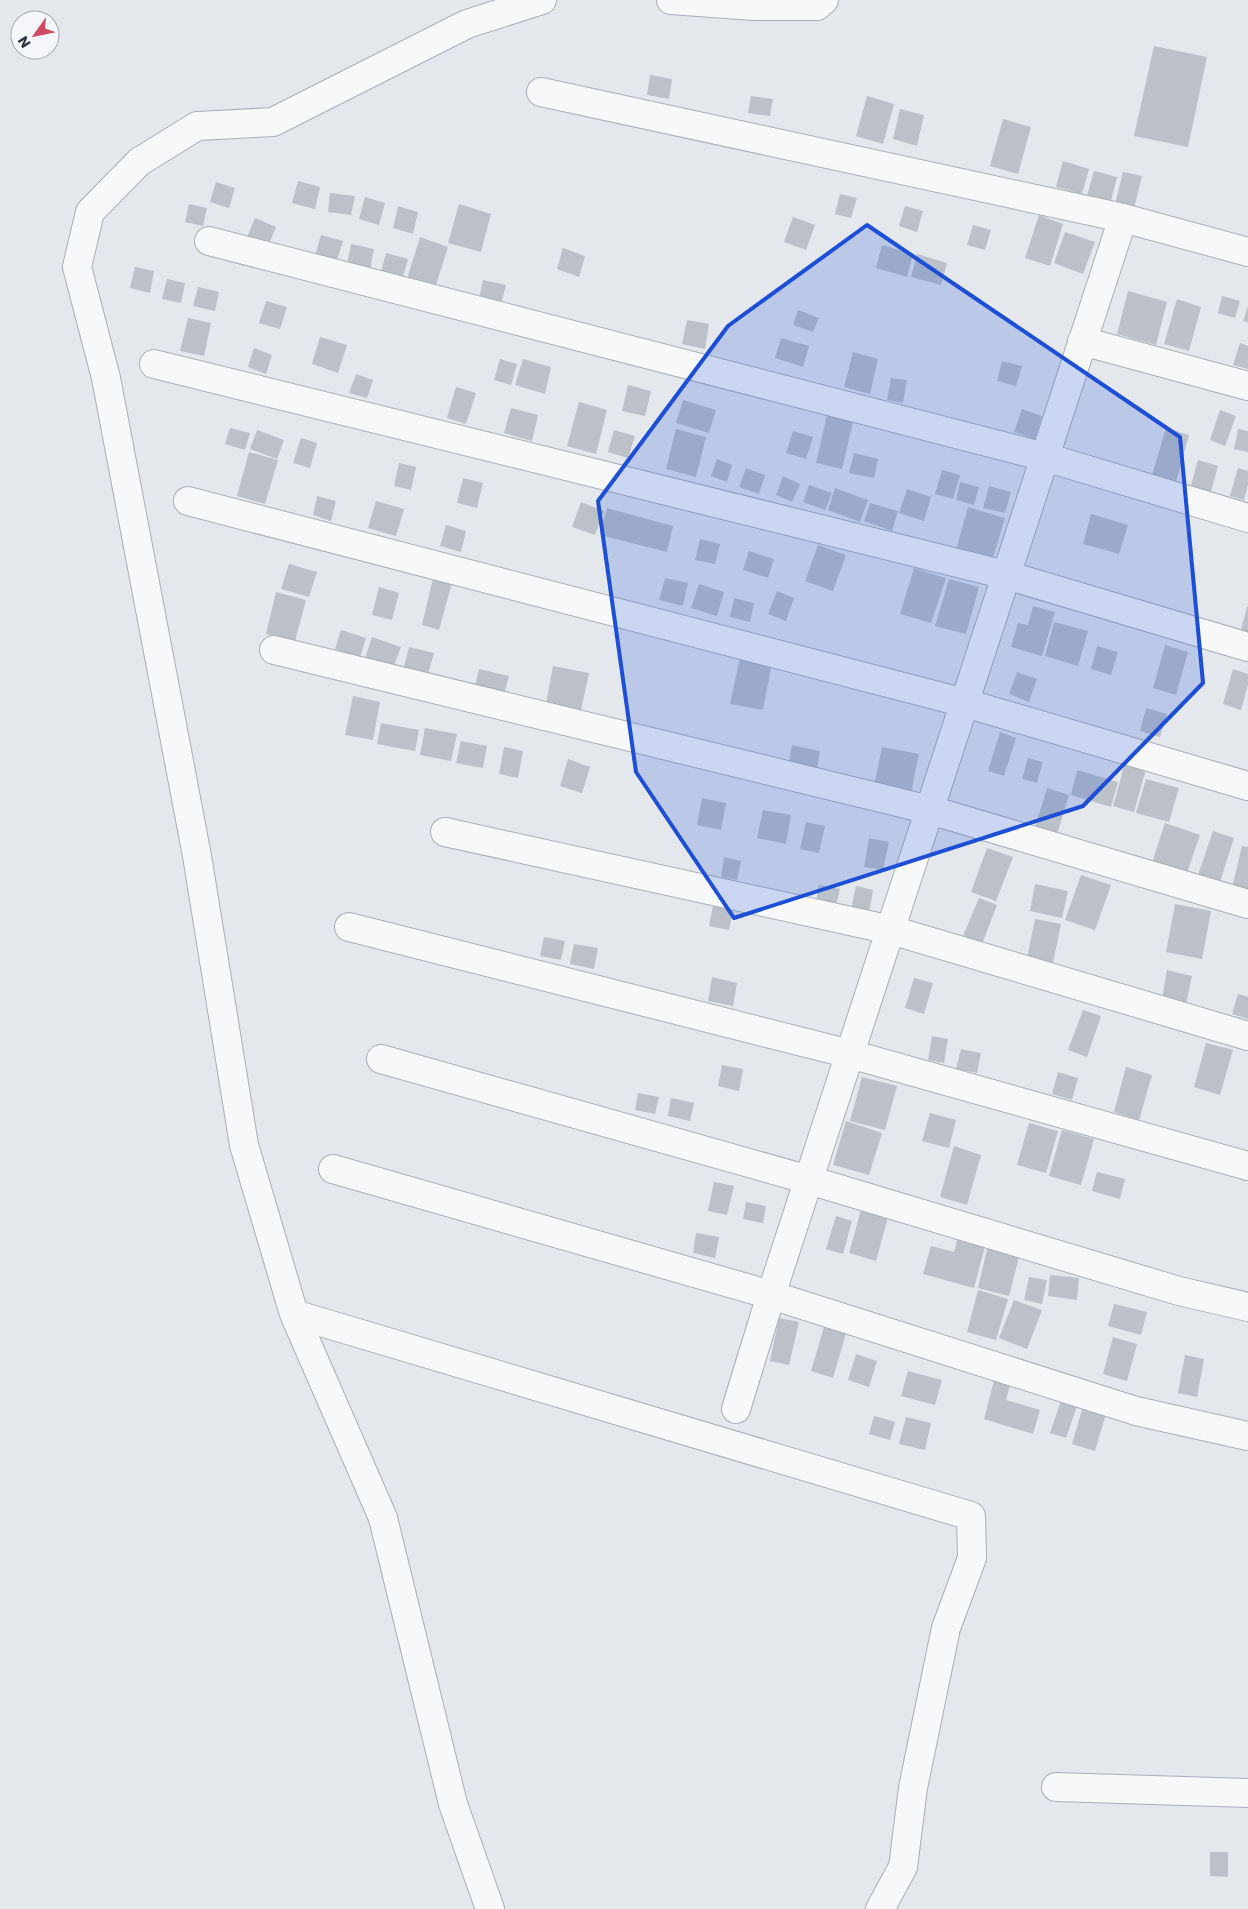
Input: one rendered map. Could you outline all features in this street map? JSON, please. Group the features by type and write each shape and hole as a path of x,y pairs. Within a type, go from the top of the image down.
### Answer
{"street":[{"path":"490,1909 453,1804 383,1518 294,1314 244,1145 197,856 106,378 77,267 90,212 139,162 197,126 273,122 467,24 542,0"},
{"path":"671,0 754,6 816,6 824,0"},
{"path":"541,92 1123,218 1248,252"},
{"path":"736,1409 808,1180 1123,218"},
{"path":"209,241 1045,457 1248,518"},
{"path":"1082,341 1248,386"},
{"path":"154,364 1006,576 1248,647"},
{"path":"188,501 965,703 1248,786"},
{"path":"274,650 930,810 1248,904"},
{"path":"445,832 890,930 1248,1036"},
{"path":"349,927 850,1054 1248,1166"},
{"path":"381,1059 808,1180 1179,1291 1248,1307"},
{"path":"333,1169 771,1295 1136,1411 1248,1436"},
{"path":"294,1314 971,1516 972,1558 946,1628 913,1788 903,1867 880,1909"},
{"path":"1056,1787 1248,1793"}],"highlighted area":[{"path":"867,225 1180,437 1203,683 1083,806 734,918 636,772 598,501 728,326"}],"building":[{"path":"1154,46 1207,57 1188,147 1134,136"},
{"path":"650,75 672,79 669,99 647,95"},
{"path":"751,96 773,99 770,116 748,113"},
{"path":"867,96 894,104 883,144 856,136"},
{"path":"900,109 924,115 917,146 893,139"},
{"path":"1003,119 1031,127 1018,174 990,166"},
{"path":"1063,161 1089,169 1082,194 1056,187"},
{"path":"1094,171 1117,177 1111,201 1087,196"},
{"path":"1123,172 1142,176 1134,208 1115,204"},
{"path":"298,181 320,187 315,209 292,203"},
{"path":"216,182 235,188 229,208 210,202"},
{"path":"330,193 355,196 351,215 328,212"},
{"path":"840,194 857,198 851,218 835,214"},
{"path":"365,197 385,203 379,225 359,219"},
{"path":"189,204 207,208 203,226 185,222"},
{"path":"459,204 491,214 481,252 448,243"},
{"path":"398,206 418,212 413,234 393,228"},
{"path":"905,206 923,211 917,232 899,226"},
{"path":"1039,215 1063,224 1050,266 1025,258"},
{"path":"793,217 815,225 806,250 784,242"},
{"path":"255,218 276,227 268,246 247,237"},
{"path":"973,225 991,230 985,250 967,245"},
{"path":"1065,232 1095,242 1083,274 1054,263"},
{"path":"321,235 343,241 336,263 315,256"},
{"path":"420,237 448,247 435,288 407,279"},
{"path":"351,244 374,249 370,270 347,265"},
{"path":"882,245 913,254 907,277 876,268"},
{"path":"563,248 585,256 579,277 557,269"},
{"path":"386,253 408,259 403,277 381,272"},
{"path":"917,254 947,263 941,285 911,277"},
{"path":"135,267 154,271 150,293 130,288"},
{"path":"167,279 185,283 181,303 162,299"},
{"path":"483,280 506,285 501,304 479,299"},
{"path":"198,287 219,292 215,311 193,306"},
{"path":"1128,291 1167,302 1156,345 1117,334"},
{"path":"1222,296 1240,301 1235,318 1218,313"},
{"path":"1177,299 1201,307 1189,351 1164,344"},
{"path":"266,301 287,307 280,329 259,323"},
{"path":"1248,306 1248,322 1243,321"},
{"path":"798,310 819,318 813,332 793,325"},
{"path":"188,318 211,323 204,356 180,351"},
{"path":"687,320 709,324 705,349 682,344"},
{"path":"320,337 347,345 338,373 312,364"},
{"path":"781,338 809,346 803,367 775,358"},
{"path":"1240,343 1248,346 1248,369 1233,365"},
{"path":"254,348 272,355 266,374 248,367"},
{"path":"853,352 878,359 870,394 844,387"},
{"path":"500,359 517,364 511,385 494,380"},
{"path":"523,359 551,367 545,394 515,385"},
{"path":"1002,361 1022,366 1016,386 997,381"},
{"path":"356,374 373,380 367,398 349,393"},
{"path":"891,378 907,380 903,403 887,400"},
{"path":"628,385 651,391 645,416 622,411"},
{"path":"456,387 476,393 466,424 447,418"},
{"path":"683,400 716,410 709,433 676,423"},
{"path":"579,402 607,410 596,454 567,446"},
{"path":"511,408 538,415 532,441 504,433"},
{"path":"1022,409 1042,416 1035,439 1014,432"},
{"path":"1220,410 1236,416 1225,446 1210,440"},
{"path":"827,415 853,422 842,469 816,463"},
{"path":"230,428 250,433 245,450 225,444"},
{"path":"1166,428 1189,435 1176,482 1152,475"},
{"path":"676,429 706,437 696,477 666,469"},
{"path":"1238,429 1248,431 1248,452 1234,449"},
{"path":"257,430 284,440 277,459 250,449"},
{"path":"614,430 635,436 628,458 608,452"},
{"path":"793,431 813,437 806,459 786,453"},
{"path":"301,438 317,443 310,468 293,463"},
{"path":"249,452 278,460 265,504 237,496"},
{"path":"854,453 878,459 874,478 849,473"},
{"path":"717,459 732,465 727,482 711,476"},
{"path":"1198,460 1218,466 1210,495 1190,489"},
{"path":"399,463 416,467 411,490 394,486"},
{"path":"746,468 765,475 759,494 739,487"},
{"path":"1238,468 1248,471 1248,485 1244,500 1230,496"},
{"path":"942,470 960,475 953,499 935,494"},
{"path":"783,476 800,484 792,502 776,495"},
{"path":"463,478 483,483 477,508 457,503"},
{"path":"960,482 979,487 974,505 956,500"},
{"path":"809,485 832,493 825,510 803,502"},
{"path":"989,486 1011,492 1005,513 983,508"},
{"path":"835,488 868,500 860,522 828,510"},
{"path":"907,489 931,497 924,521 899,513"},
{"path":"317,496 336,501 331,521 313,515"},
{"path":"376,501 404,509 396,536 368,528"},
{"path":"581,502 604,511 595,535 572,527"},
{"path":"870,503 898,511 892,531 864,521"},
{"path":"968,507 1005,518 992,561 956,550"},
{"path":"607,508 673,526 667,552 600,535"},
{"path":"1091,514 1128,525 1119,554 1083,544"},
{"path":"446,525 466,531 461,552 440,546"},
{"path":"700,539 720,544 715,564 695,560"},
{"path":"818,545 846,555 833,591 805,581"},
{"path":"749,551 774,559 768,578 743,570"},
{"path":"289,564 317,572 309,597 281,589"},
{"path":"914,568 946,578 931,623 900,614"},
{"path":"433,578 452,583 439,630 422,625"},
{"path":"665,578 688,583 683,606 659,600"},
{"path":"949,579 979,587 966,634 935,626"},
{"path":"699,584 724,592 717,616 691,608"},
{"path":"379,587 399,593 392,620 372,615"},
{"path":"777,591 794,598 786,621 768,614"},
{"path":"276,592 306,600 295,641 266,634"},
{"path":"734,598 754,603 750,622 730,617"},
{"path":"1033,606 1055,612 1042,656 1011,647 1018,623 1028,625"},
{"path":"1248,607 1248,632 1241,630"},
{"path":"1054,622 1088,631 1078,666 1045,656"},
{"path":"341,630 366,638 360,657 335,649"},
{"path":"372,637 401,647 393,668 365,658"},
{"path":"1165,645 1188,652 1176,695 1153,688"},
{"path":"1097,646 1118,652 1111,675 1091,669"},
{"path":"409,647 434,653 428,674 404,667"},
{"path":"741,652 773,658 763,710 730,704"},
{"path":"553,666 589,673 581,710 546,703"},
{"path":"479,669 509,676 504,694 475,686"},
{"path":"1233,669 1248,674 1248,685 1241,710 1223,704"},
{"path":"1017,672 1037,679 1029,702 1009,694"},
{"path":"353,696 380,702 373,740 345,735"},
{"path":"1146,708 1167,714 1160,737 1140,731"},
{"path":"381,723 419,730 415,751 377,744"},
{"path":"425,728 457,734 451,761 420,755"},
{"path":"1000,732 1016,738 1004,776 988,771"},
{"path":"461,741 487,746 483,768 456,763"},
{"path":"792,745 820,751 816,774 788,768"},
{"path":"504,747 523,751 518,778 499,774"},
{"path":"882,747 919,754 911,793 874,786"},
{"path":"1028,758 1043,762 1037,783 1022,779"},
{"path":"568,759 590,767 582,793 560,786"},
{"path":"1125,763 1146,769 1134,812 1113,806"},
{"path":"1077,770 1118,782 1111,807 1071,795"},
{"path":"1146,779 1179,788 1169,822 1136,813"},
{"path":"1047,788 1069,795 1056,838 1034,831"},
{"path":"702,798 726,803 721,830 697,825"},
{"path":"763,810 791,815 786,844 757,838"},
{"path":"806,822 825,826 819,853 800,849"},
{"path":"1165,823 1200,835 1186,876 1152,863"},
{"path":"1213,831 1234,838 1219,885 1197,878"},
{"path":"869,838 889,842 883,870 864,867"},
{"path":"1242,846 1248,847 1248,892 1232,888"},
{"path":"987,848 1013,857 996,901 971,892"},
{"path":"724,857 741,861 737,880 721,877"},
{"path":"1081,875 1111,885 1095,930 1065,920"},
{"path":"1035,884 1068,891 1062,918 1030,911"},
{"path":"819,885 840,889 836,906 816,902"},
{"path":"856,886 873,890 869,913 851,909"},
{"path":"979,898 997,905 982,944 963,936"},
{"path":"1175,904 1211,911 1202,959 1166,952"},
{"path":"713,906 733,910 729,930 709,926"},
{"path":"1035,919 1061,924 1053,963 1027,958"},
{"path":"544,937 565,941 561,960 540,956"},
{"path":"574,944 598,948 594,969 570,964"},
{"path":"1167,970 1192,976 1186,1004 1162,999"},
{"path":"712,977 737,983 733,1006 708,1001"},
{"path":"914,978 933,983 924,1014 905,1008"},
{"path":"1238,994 1248,997 1248,1019 1232,1014"},
{"path":"1083,1010 1101,1016 1087,1057 1068,1050"},
{"path":"932,1036 948,1039 944,1063 928,1060"},
{"path":"1206,1043 1233,1050 1220,1095 1194,1087"},
{"path":"961,1049 981,1053 977,1073 956,1069"},
{"path":"722,1065 743,1069 739,1091 718,1086"},
{"path":"1126,1067 1152,1075 1139,1120 1114,1112"},
{"path":"1058,1072 1078,1078 1072,1100 1052,1094"},
{"path":"862,1077 897,1086 885,1130 850,1121"},
{"path":"638,1093 659,1097 655,1114 635,1110"},
{"path":"671,1098 694,1103 690,1121 668,1116"},
{"path":"930,1113 956,1120 949,1148 922,1141"},
{"path":"846,1121 882,1133 869,1175 833,1165"},
{"path":"1029,1123 1058,1131 1046,1173 1017,1165"},
{"path":"1062,1130 1094,1139 1081,1185 1049,1176"},
{"path":"954,1146 981,1155 967,1205 940,1197"},
{"path":"1097,1172 1125,1179 1120,1199 1092,1191"},
{"path":"714,1182 734,1186 727,1215 708,1211"},
{"path":"746,1202 766,1206 763,1223 743,1219"},
{"path":"861,1210 888,1217 876,1261 849,1253"},
{"path":"836,1216 852,1221 843,1254 826,1249"},
{"path":"696,1233 719,1237 715,1258 693,1253"},
{"path":"958,1238 985,1246 974,1288 923,1274 931,1246 954,1252"},
{"path":"989,1241 1021,1249 1009,1296 978,1288"},
{"path":"1050,1275 1079,1278 1077,1300 1048,1296"},
{"path":"1029,1277 1047,1280 1042,1304 1024,1300"},
{"path":"978,1290 1008,1299 996,1340 967,1332"},
{"path":"1014,1300 1042,1310 1027,1349 999,1338"},
{"path":"1114,1304 1147,1312 1141,1335 1108,1326"},
{"path":"779,1318 799,1322 789,1365 770,1361"},
{"path":"824,1327 846,1333 833,1378 811,1371"},
{"path":"1113,1337 1137,1344 1127,1381 1103,1374"},
{"path":"856,1354 877,1361 869,1387 848,1380"},
{"path":"1185,1355 1204,1359 1197,1397 1178,1393"},
{"path":"908,1371 942,1380 935,1405 901,1396"},
{"path":"995,1377 1011,1382 1006,1400 1040,1410 1033,1434 984,1419"},
{"path":"1061,1401 1077,1406 1066,1438 1050,1433"},
{"path":"1084,1403 1107,1410 1095,1451 1072,1444"},
{"path":"874,1416 895,1422 890,1440 869,1434"},
{"path":"906,1417 931,1423 925,1450 899,1444"},
{"path":"1210,1852 1228,1852 1228,1877 1210,1876"}]}
